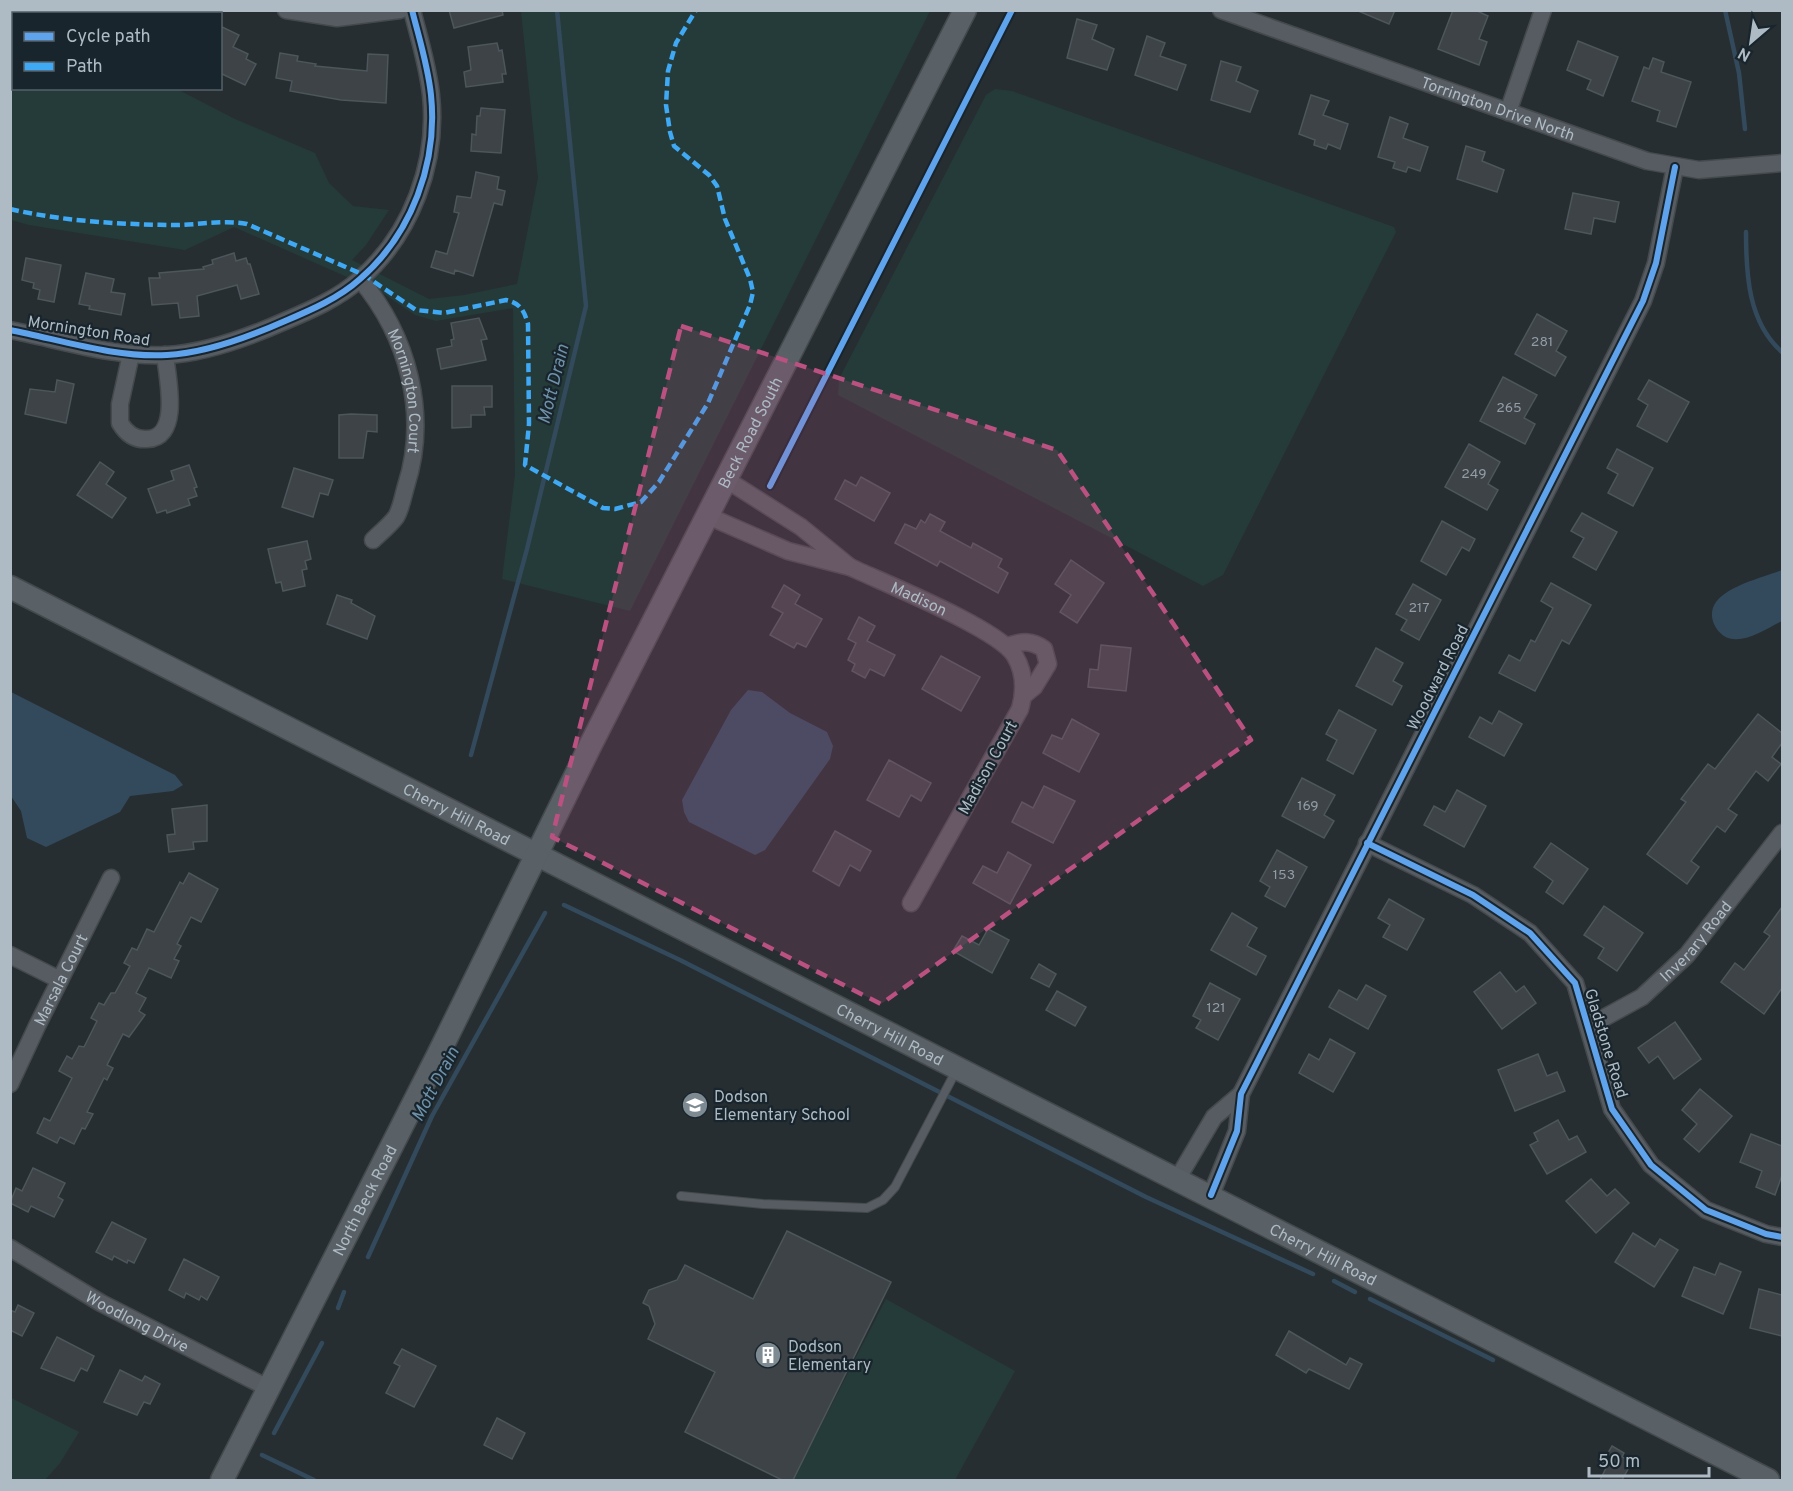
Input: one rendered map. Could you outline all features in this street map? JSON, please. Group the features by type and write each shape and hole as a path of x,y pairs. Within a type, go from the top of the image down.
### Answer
{"main road":[{"name":"Beck Road South","path":"536,855 965,10"},
{"name":"Cherry Hill Road","path":"10,587 1178,1178 1768,1480"},
{"name":"North Beck Road","path":"222,1480 536,855"}],"street":[{"path":"286,10 337,18 400,10"},
{"name":"Mornington Road","path":"10,330 131,354 165,355 211,347 276,325 315,308 360,279 386,251 404,223 421,187 429,159 432,127 431,95 412,10"},
{"name":"Torrington Drive North","path":"1221,10 1622,153 1675,167 1699,170 1782,164"},
{"path":"1508,112 1543,10"},
{"name":"Woodward Road","path":"1211,1195 1237,1131 1241,1094 1643,302 1656,263 1675,167"},
{"name":"Mornington Court","path":"360,279 376,299 402,348 411,380 415,412 411,464 396,516 373,540"},
{"path":"131,354 120,404 120,423 132,436 147,439 160,434 168,424 170,411 165,355"},
{"name":"Madison","path":"727,480 801,527 850,567"},
{"name":"Madison","path":"708,516 788,551 850,567 989,633"},
{"name":"Madison Court","path":"911,903 1020,709 1023,696 1020,666 1006,646 989,633"},
{"path":"1006,646 1023,641 1036,644 1044,650 1048,664 1038,682 1023,696"},
{"name":"Inverary Road","path":"1589,1026 1642,997 1688,955 1782,833"},
{"name":"Gladstone Road","path":"1367,843 1473,895 1530,933 1575,983 1612,1109 1651,1165 1706,1210 1766,1234 1782,1236"},
{"name":"Marsala Court","path":"10,1084 111,878"},
{"path":"10,955 60,980"},
{"name":"Woodward Road","path":"1178,1178 1214,1117 1241,1094"},
{"name":"Woodlong Drive","path":"10,1248 100,1303 268,1388"}],"lane":[{"path":"681,1196 763,1204 867,1208 883,1200 895,1187 957,1068"}],"highlighted area":[{"path":"681,326 1057,450 1251,740 881,1004 552,837"}],"green space":[{"path":"10,11 31,12 12,12 12,90 179,90 235,119 315,153 329,183 353,206 389,210 366,245 352,260 429,299 464,295 517,284 538,178 521,11 930,11 630,611 502,579 515,475 513,308 436,321 415,315 381,292 234,227 185,250 29,225 11,220"},
{"path":"995,89 1012,91 1394,227 1396,232 1223,575 1203,586 838,395 839,379 986,95"},
{"path":"886,1299 1015,1371 955,1480 793,1480"},
{"path":"11,1398 79,1432 60,1463 45,1480 11,1480"}],"water":[{"path":"1782,570 1782,621 1746,638 1728,638 1720,633 1712,619 1716,602 1737,587"},
{"path":"748,690 762,692 790,713 827,732 833,746 830,759 765,850 755,855 689,822 682,800 731,710"},
{"path":"11,692 175,775 183,785 173,791 130,796 120,812 46,847 27,838 21,811 11,796"}],"building":[{"path":"449,10 502,10 503,15 454,28"},
{"path":"1356,10 1395,10 1389,24"},
{"path":"1453,10 1475,10 1488,16 1479,39 1487,42 1479,65 1438,49"},
{"path":"1077,19 1097,25 1092,39 1114,49 1107,70 1067,58"},
{"path":"222,27 239,35 233,47 248,54 246,59 256,64 245,85 222,74"},
{"path":"1147,36 1165,43 1160,56 1186,65 1177,90 1135,75"},
{"path":"1578,41 1618,57 1603,96 1587,89 1591,80 1567,70"},
{"path":"497,43 499,51 502,50 506,74 502,74 503,82 466,87 464,72 471,70 468,47"},
{"path":"280,53 298,56 297,61 316,64 315,66 367,71 368,54 388,55 386,103 341,100 290,91 292,81 276,78"},
{"path":"1653,58 1664,62 1661,72 1691,82 1676,127 1657,121 1660,111 1632,101 1644,67 1649,69"},
{"path":"1221,61 1241,67 1236,81 1258,91 1250,112 1211,100"},
{"path":"1311,95 1329,101 1323,115 1348,124 1340,149 1328,144 1326,149 1314,145 1315,140 1299,134"},
{"path":"481,108 505,110 501,153 471,151 472,134 476,135 477,116 480,116"},
{"path":"1390,117 1408,124 1403,138 1428,147 1420,171 1408,167 1406,172 1393,168 1395,162 1378,157"},
{"path":"1466,146 1485,152 1482,161 1504,170 1497,192 1457,179"},
{"path":"476,172 499,177 497,189 505,191 502,205 494,203 473,276 455,270 454,274 431,267 436,251 447,254 459,213 454,212 457,196 471,198"},
{"path":"1573,193 1619,202 1615,222 1594,218 1591,234 1565,229"},
{"path":"234,253 236,261 246,258 250,264 259,294 241,299 237,285 197,296 199,316 180,318 178,303 152,305 149,278 160,278 159,273 204,269 203,267 213,264 212,260"},
{"path":"26,258 61,265 54,302 38,299 40,290 33,288 34,283 22,280"},
{"path":"86,273 114,279 111,292 125,294 121,315 89,309 90,306 79,304"},
{"path":"1537,314 1567,331 1556,351 1566,357 1555,376 1515,354"},
{"path":"479,318 487,339 481,340 486,360 441,369 437,349 452,346 451,340 454,339 451,323"},
{"path":"1503,377 1537,395 1524,418 1535,424 1525,444 1480,421"},
{"path":"57,380 74,384 66,423 25,414 30,389 55,392"},
{"path":"1649,380 1689,402 1667,442 1637,426 1648,405 1638,399"},
{"path":"452,386 492,386 492,407 484,407 485,415 471,415 471,427 452,428"},
{"path":"339,415 377,415 377,432 367,431 363,458 339,458"},
{"path":"1469,444 1500,462 1488,484 1498,490 1487,510 1445,487"},
{"path":"1617,449 1653,468 1633,506 1608,493 1618,474 1607,468"},
{"path":"100,462 114,472 106,484 126,498 112,518 77,495"},
{"path":"189,465 197,487 194,488 197,496 188,499 190,505 167,513 166,510 157,513 148,489 174,480 171,471"},
{"path":"294,468 333,480 328,495 320,493 313,517 282,507"},
{"path":"861,477 890,493 874,521 835,499 845,480 856,486"},
{"path":"1582,513 1617,532 1596,570 1573,557 1584,538 1571,531"},
{"path":"930,514 945,522 940,531 971,548 973,543 1002,559 998,567 1008,573 998,593 940,561 937,566 895,543 905,524 916,529 921,520 925,523"},
{"path":"1442,521 1475,539 1469,551 1462,547 1446,575 1421,561"},
{"path":"307,541 311,559 305,561 307,569 302,570 305,586 283,591 281,582 276,583 268,549"},
{"path":"1071,560 1104,583 1077,623 1060,612 1071,595 1055,584"},
{"path":"1551,583 1591,605 1569,644 1562,640 1535,691 1499,673 1509,655 1520,661 1531,640 1535,642 1553,608 1541,601"},
{"path":"1413,584 1441,600 1419,640 1401,630 1407,620 1396,614"},
{"path":"784,585 800,595 795,604 822,619 806,647 797,643 794,648 770,635 783,613 772,607"},
{"path":"337,595 352,600 351,603 375,616 367,639 327,624"},
{"path":"859,617 875,626 867,641 895,655 884,676 870,669 865,678 852,671 855,664 848,660 856,643 848,639"},
{"path":"1101,645 1131,648 1126,691 1088,687 1090,669 1098,670"},
{"path":"1376,648 1403,663 1393,681 1402,686 1392,705 1356,686"},
{"path":"941,656 980,677 961,711 922,689"},
{"path":"1339,710 1376,730 1353,774 1327,760 1337,740 1326,734"},
{"path":"1499,711 1522,724 1504,756 1469,737 1480,717 1492,724"},
{"path":"1758,714 1782,733 1782,743 1772,757 1781,764 1768,781 1756,771 1728,809 1737,815 1725,832 1717,826 1691,861 1699,867 1687,884 1647,854 1686,802 1681,799 1708,764 1715,769"},
{"path":"1072,719 1099,734 1079,772 1043,753 1052,735 1062,739"},
{"path":"889,760 931,783 921,801 911,795 899,817 867,800"},
{"path":"1302,778 1335,795 1324,815 1334,821 1324,838 1282,816"},
{"path":"1044,786 1075,801 1053,843 1012,822 1022,802 1033,808"},
{"path":"1457,790 1486,806 1464,847 1424,825 1434,806 1445,812"},
{"path":"207,805 207,841 193,842 194,849 169,852 167,835 175,834 172,809"},
{"path":"835,831 871,851 860,871 850,865 839,886 813,871"},
{"path":"1551,843 1588,869 1563,904 1546,892 1553,881 1534,867"},
{"path":"1277,850 1307,867 1285,907 1265,896 1270,887 1260,881"},
{"path":"1008,852 1031,865 1010,904 973,883 983,866 997,873"},
{"path":"189,873 218,889 201,922 191,917 177,944 181,946 174,959 179,961 171,978 149,968 136,993 146,998 139,1011 145,1015 129,1037 123,1034 107,1065 113,1068 107,1080 104,1078 87,1112 93,1114 85,1129 82,1128 74,1144 60,1137 57,1143 37,1133 44,1118 50,1121 72,1078 59,1071 67,1056 72,1059 79,1046 84,1047 97,1021 91,1018 99,1003 104,1005 111,993 115,993 130,966 124,963 132,948 137,950 147,929 154,932 180,882 183,884"},
{"path":"1389,899 1424,919 1407,950 1383,937 1390,925 1378,918"},
{"path":"1604,906 1643,933 1617,971 1598,958 1604,948 1584,935"},
{"path":"1782,907 1782,988 1764,1014 1721,982 1735,963 1744,970 1770,936 1764,932"},
{"path":"1232,913 1257,928 1247,946 1266,956 1256,975 1211,950"},
{"path":"988,929 1009,940 992,973 953,951 962,936 979,945"},
{"path":"1039,964 1056,974 1049,987 1031,978"},
{"path":"1500,972 1516,992 1524,986 1536,1003 1502,1029 1474,992"},
{"path":"1210,983 1240,999 1218,1040 1196,1028 1201,1020 1193,1016"},
{"path":"1366,985 1386,996 1368,1029 1329,1007 1339,990 1357,1000"},
{"path":"1057,991 1086,1007 1075,1026 1046,1010"},
{"path":"1675,1022 1701,1059 1674,1079 1658,1056 1649,1063 1638,1048"},
{"path":"1330,1039 1355,1053 1333,1092 1299,1073 1309,1054 1319,1060"},
{"path":"1538,1054 1547,1076 1557,1072 1565,1091 1515,1111 1498,1070"},
{"path":"1700,1089 1732,1116 1699,1152 1684,1139 1697,1124 1682,1110"},
{"path":"1558,1120 1569,1140 1577,1136 1586,1152 1547,1174 1530,1145 1538,1141 1534,1133"},
{"path":"1751,1134 1782,1146 1782,1175 1775,1195 1756,1187 1762,1171 1740,1162"},
{"path":"33,1168 65,1183 58,1197 63,1200 54,1217 31,1206 28,1212 10,1203 16,1188 22,1191"},
{"path":"1591,1179 1607,1196 1615,1189 1629,1203 1596,1233 1566,1201"},
{"path":"112,1222 146,1239 134,1263 128,1260 127,1263 114,1256 112,1260 96,1252"},
{"name":"Dodson Elementary","path":"787,1231 891,1282 793,1480 782,1480 685,1432 715,1372 648,1339 655,1324 649,1306 643,1303 649,1290 677,1280 685,1265 753,1299"},
{"path":"1633,1233 1655,1247 1660,1239 1678,1250 1654,1287 1615,1262"},
{"path":"184,1259 219,1277 207,1300 201,1296 199,1300 186,1293 184,1298 169,1290"},
{"path":"1720,1263 1741,1272 1723,1314 1682,1296 1694,1267 1715,1275"},
{"path":"1759,1289 1782,1295 1782,1336 1750,1328"},
{"path":"18,1305 34,1313 22,1336 10,1330 10,1310 15,1312"},
{"path":"1289,1331 1346,1365 1350,1358 1362,1364 1349,1389 1309,1369 1306,1373 1276,1355"},
{"path":"57,1337 94,1356 87,1371 81,1368 74,1381 41,1368"},
{"path":"402,1349 436,1366 414,1407 386,1393 400,1366 394,1363"},
{"path":"120,1370 142,1381 145,1376 160,1384 150,1404 144,1402 137,1415 104,1402"},
{"path":"497,1418 525,1433 512,1459 484,1445"},
{"path":"1612,1446 1624,1453 1622,1457 1632,1462 1622,1480 1600,1480 1606,1468 1601,1465"}],"waterway":[{"name":"Mott Drain","path":"471,755 527,549 586,306 557,10"},
{"path":"1725,10 1739,73 1745,129"},
{"path":"1746,232 1748,281 1751,296 1762,326 1782,352"},
{"path":"564,905 680,960 1146,1197 1313,1274"},
{"name":"Mott Drain","path":"368,1257 432,1116 545,913"},
{"path":"1334,1281 1355,1292"},
{"name":"Mott Drain","path":"338,1308 344,1292"},
{"path":"1370,1299 1493,1360"},
{"name":"Mott Drain","path":"274,1433 322,1343"},
{"name":"Mott Drain","path":"262,1455 314,1480"}],"marked path":[{"path":"10,209 108,223 178,225 227,222 247,224 364,275 416,310 444,313 506,300 515,303 523,311 528,324 529,424 525,465 603,508 615,509 641,502 659,482 708,403 750,305 753,292 750,279 725,219 717,186 709,175 674,146 670,132 666,105 668,71 676,43 696,10"}],"cycle path":[{"path":"10,330 128,354 182,354 212,348 257,333 315,308 352,286 378,261 394,241 418,195 425,171 430,146 431,95 426,63 412,10"},
{"path":"770,486 1012,10"},
{"path":"1211,1195 1237,1131 1241,1094 1643,301 1656,263 1675,167"},
{"path":"1367,843 1473,895 1530,933 1575,983 1612,1109 1651,1165 1706,1210 1766,1234 1782,1237"}],"place":[{"name":"Dodson Elementary School","path":"695,1105"},
{"name":"Dodson Elementary","path":"768,1355"}]}
